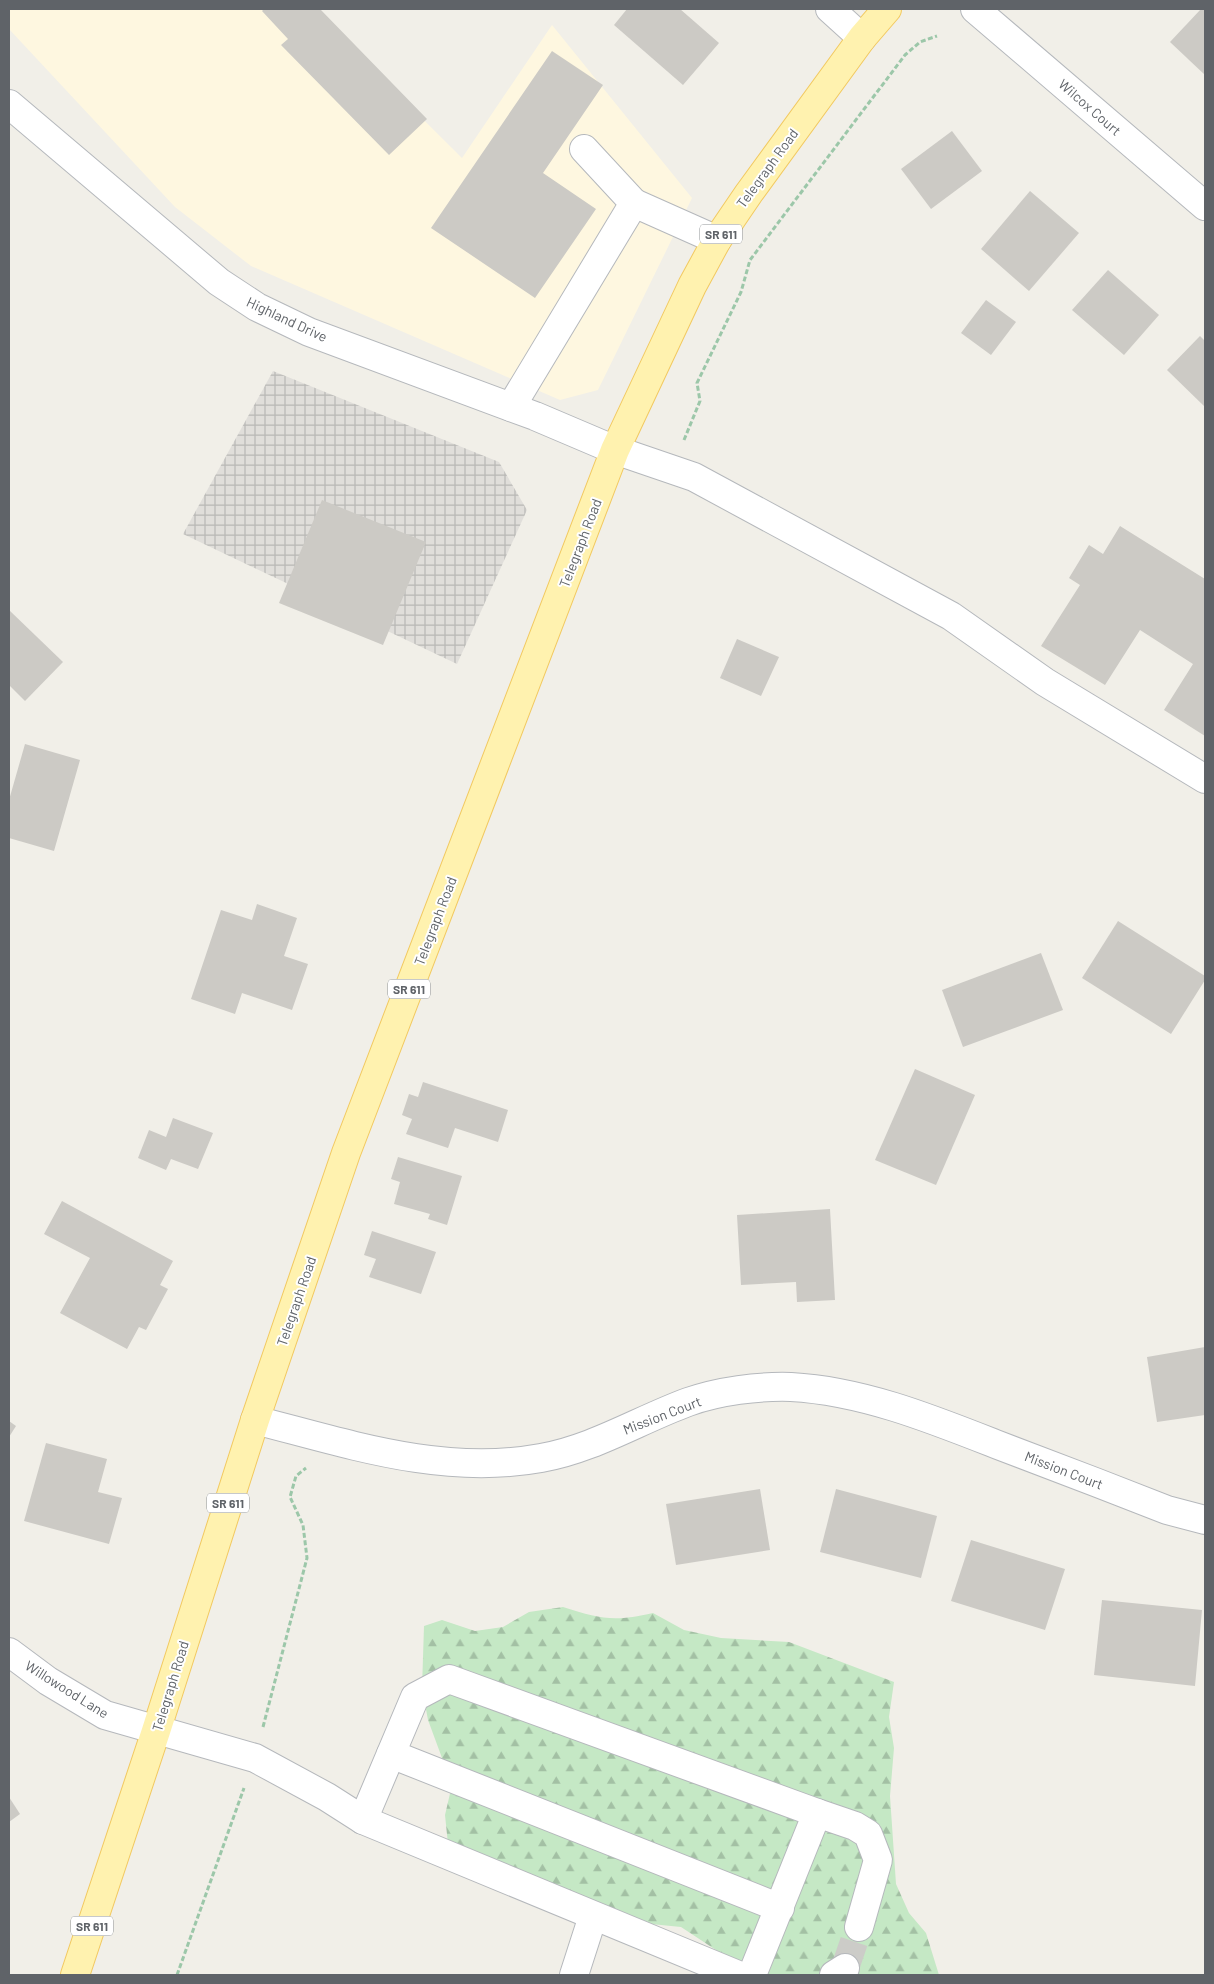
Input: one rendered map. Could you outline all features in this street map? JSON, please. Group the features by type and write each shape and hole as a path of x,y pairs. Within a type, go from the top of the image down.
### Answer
{"main road":[{"name":"Telegraph Road","path":"75,1975 156,1731 254,1420 346,1154 615,450 692,286 717,240 748,193 862,38 887,9"}],"street":[{"path":"830,9 862,38"},
{"name":"Wilcox Court","path":"975,9 1205,206"},
{"name":"Highland Drive","path":"9,104 219,282 257,307 309,332 511,407 615,450 694,477 951,616 1046,682 1205,779"},
{"path":"584,149 634,203 717,240"},
{"path":"511,407 634,203"},
{"name":"Mission Court","path":"254,1420 420,1460 485,1464 542,1458 585,1446 690,1402 739,1390 791,1387 841,1394 926,1417 1167,1510 1205,1520"},
{"name":"Willowood Lane","path":"9,1652 48,1681 105,1715 255,1758 327,1797 363,1820 738,1975"},
{"path":"363,1820 415,1698 449,1679 855,1826 868,1834 878,1860 859,1927"},
{"path":"391,1754 780,1908"},
{"path":"752,1975 817,1813"},
{"path":"574,1975 593,1916"}],"path":[{"path":"682,445 700,401 697,383 741,292 750,260 905,56 920,42 937,36"},
{"path":"177,1975 255,1758 307,1558 303,1525 290,1497 296,1476 309,1467"}],"shaded area":[{"path":"9,9 312,9 462,158 552,25 692,198 598,390 560,400 251,266 175,207 9,29"},
{"path":"273,371 499,462 527,510 457,664 183,534"}],"green space":[{"path":"563,1607 607,1618 628,1618 653,1613 684,1630 721,1638 789,1642 894,1682 889,1717 894,1748 890,1796 896,1884 909,1913 926,1933 939,1975 754,1975 681,1927 621,1921 448,1844 445,1815 452,1785 428,1720 422,1688 424,1626 442,1620 475,1631 503,1627 529,1612"}],"building":[{"path":"264,9 320,9 427,119 389,155 281,45 288,39 262,11"},
{"path":"627,9 680,9 719,43 683,85 614,25"},
{"path":"1201,9 1205,10 1205,75 1170,42"},
{"path":"552,51 603,85 543,173 596,209 535,298 431,228"},
{"path":"952,131 982,171 931,209 901,169"},
{"path":"1030,191 1079,233 1029,291 981,249"},
{"path":"1108,270 1159,315 1124,355 1072,310"},
{"path":"986,300 1016,322 991,355 961,333"},
{"path":"1200,336 1205,341 1205,407 1167,370"},
{"path":"322,500 426,542 383,645 279,603"},
{"path":"1120,526 1205,579 1205,736 1164,710 1193,664 1140,630 1105,685 1041,646 1080,585 1069,578 1089,545 1103,554"},
{"path":"9,610 63,662 25,701 9,685"},
{"path":"737,639 779,657 761,696 720,678"},
{"path":"25,744 80,760 54,851 9,838 9,800"},
{"path":"257,904 297,918 284,956 308,964 292,1010 242,993 235,1014 191,999 221,910 252,920"},
{"path":"1118,921 1205,976 1205,980 1171,1034 1082,978"},
{"path":"1041,953 1063,1010 963,1047 942,990"},
{"path":"915,1069 975,1095 936,1185 875,1160"},
{"path":"423,1082 508,1110 498,1142 455,1128 448,1148 406,1134 412,1119 402,1115 409,1094 418,1097"},
{"path":"173,1118 213,1133 198,1169 171,1159 166,1170 138,1158 149,1130 166,1137"},
{"path":"398,1157 462,1176 447,1225 428,1219 430,1214 394,1204 400,1182 391,1179"},
{"path":"62,1201 173,1261 160,1285 168,1289 146,1330 139,1327 127,1349 60,1313 90,1258 44,1234"},
{"path":"830,1209 835,1300 797,1302 796,1282 741,1285 737,1215"},
{"path":"372,1231 436,1252 421,1294 369,1277 376,1259 364,1255"},
{"path":"1205,1347 1205,1415 1157,1422 1147,1357"},
{"path":"9,1421 16,1426 9,1437"},
{"path":"46,1443 107,1459 98,1492 122,1498 109,1544 24,1521"},
{"path":"760,1489 770,1550 676,1565 666,1504"},
{"path":"836,1489 937,1516 921,1578 820,1552"},
{"path":"971,1540 1065,1569 1045,1630 951,1601"},
{"path":"1102,1600 1202,1610 1195,1686 1094,1675"},
{"path":"9,1797 20,1814 9,1822"}],"tunnel":[{"path":"845,1968 859,1927"}]}
